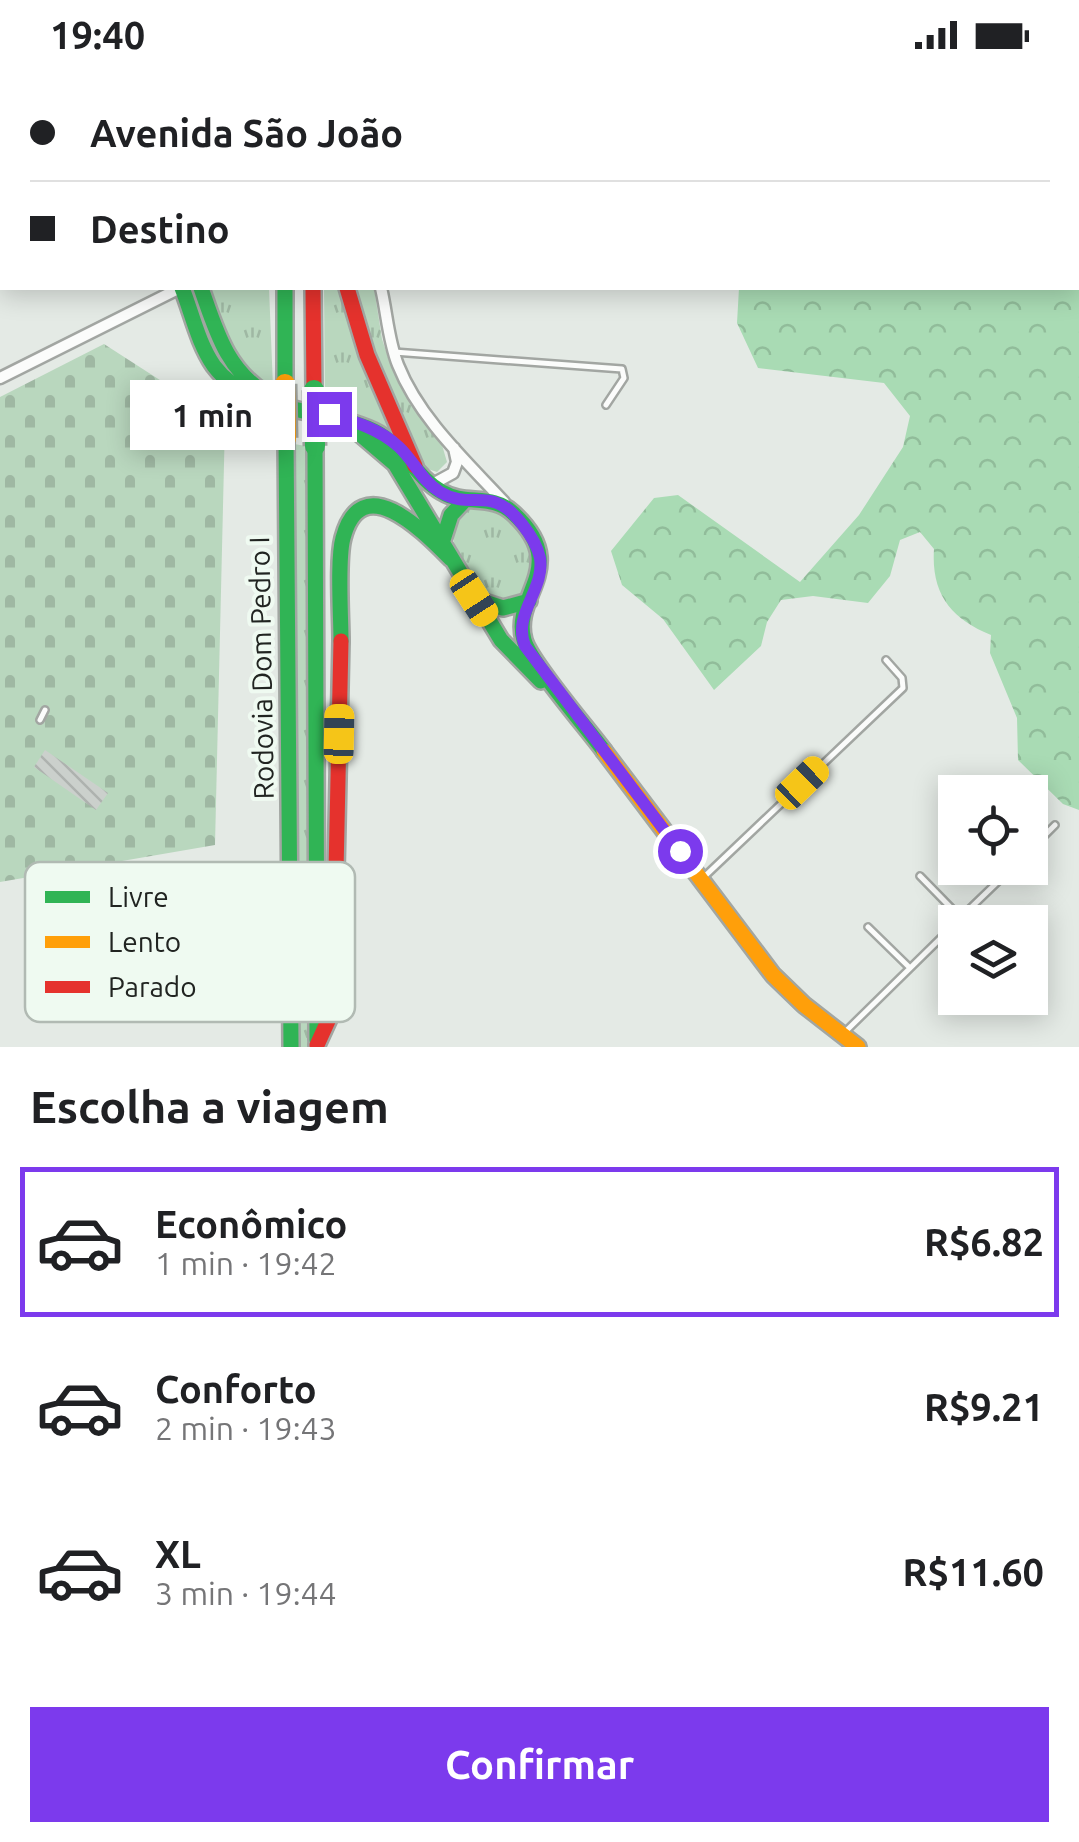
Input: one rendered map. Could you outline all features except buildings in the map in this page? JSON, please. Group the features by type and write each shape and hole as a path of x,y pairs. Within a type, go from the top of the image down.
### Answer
{"main road":[{"path":"182,290 214,365 233,387 260,400 308,399"},
{"path":"202,290 235,372 253,388 308,399 370,440 395,464 474,598 512,653 571,709"},
{"name":"Rodovia Dom Pedro I","path":"284,290 289,862"},
{"name":"Rodovia Dom Pedro I","path":"313,290 308,399 315,446 316,862"},
{"path":"349,290 367,355 415,466"},
{"path":"329,414 383,436 431,485 448,496 491,500 507,506 532,536 539,554 539,581 522,620 522,638 571,709 774,974 844,1039"},
{"path":"446,551 450,514 465,500"},
{"path":"336,862 343,538 358,512 371,506 385,506 400,511 446,551"},
{"path":"474,598 500,610 530,601"},
{"name":"Rodovia Dom Pedro I","path":"291,1022 291,1047"},
{"path":"317,1046 328,1022"}],"street":[{"path":"0,378 177,290"},
{"path":"380,290 394,352 414,396 507,506"},
{"path":"431,485 453,473 454,447"}],"lane":[{"path":"394,352 622,369 624,378 606,404"},
{"path":"702,880 902,688 902,678 886,660"},
{"path":"40,720 45,710"},
{"path":"1048,833 1055,826"},
{"path":"920,876 944,905"},
{"path":"974,905 994,885"},
{"path":"868,927 910,968"},
{"path":"844,1039 938,940"}],"green space":[{"path":"209,290 269,290 273,387 246,371 223,333"},
{"path":"324,290 343,290 393,433 325,405"},
{"path":"352,290 374,290 390,363 418,413 442,445 447,462 437,472 425,468 387,391"},
{"path":"739,290 1079,290 1079,810 1063,804 1048,789 1048,775 1033,775 1018,760 1017,718 990,653 991,635 965,621 946,603 936,579 934,549 920,532 900,540 890,576 868,603 813,596 781,600 767,622 761,646 714,690 663,619 622,585 611,551 654,498 678,495 800,582 859,515 903,447 910,416 884,383 758,368 737,323"},
{"path":"104,344 225,422 215,845 116,862 25,862 25,878 0,882 0,397"},
{"path":"294,444 306,446 310,862 296,862"},
{"path":"483,505 513,522 530,550 531,581 518,598 502,600 486,593 460,561 454,542 455,525 464,512"},
{"path":"297,1022 312,1022 312,1047 297,1047"}],"traffic: fast":[{"path":"183,290 204,348 229,382 267,402 374,431 393,444 442,492 496,503 513,513 530,532 538,549 536,580 522,624 524,640 547,679 604,751"},
{"path":"202,290 232,361 266,394"},
{"path":"285,290 285,384"},
{"path":"314,390 315,446"},
{"path":"354,429 395,464 501,640 541,681"},
{"path":"286,438 289,862"},
{"path":"315,446 316,862"},
{"path":"442,543 451,515 465,500"},
{"path":"341,641 341,548 352,517 364,507 379,506 395,512 451,559"},
{"path":"478,600 503,608 529,601"},
{"path":"291,1022 291,1047"},
{"path":"317,1022 317,1040"}],"traffic: slow":[{"path":"285,384 286,438"},
{"path":"604,751 773,975 858,1047"}],"traffic: jam":[{"path":"313,290 314,390"},
{"path":"348,290 367,355 415,466"},
{"path":"336,862 341,641"},
{"path":"317,1045 328,1022"}],"route":[{"path":"329,414 366,426 398,446 441,492 454,498 491,500 507,506 532,536 540,564 539,581 522,620 525,646 680,851"}]}
